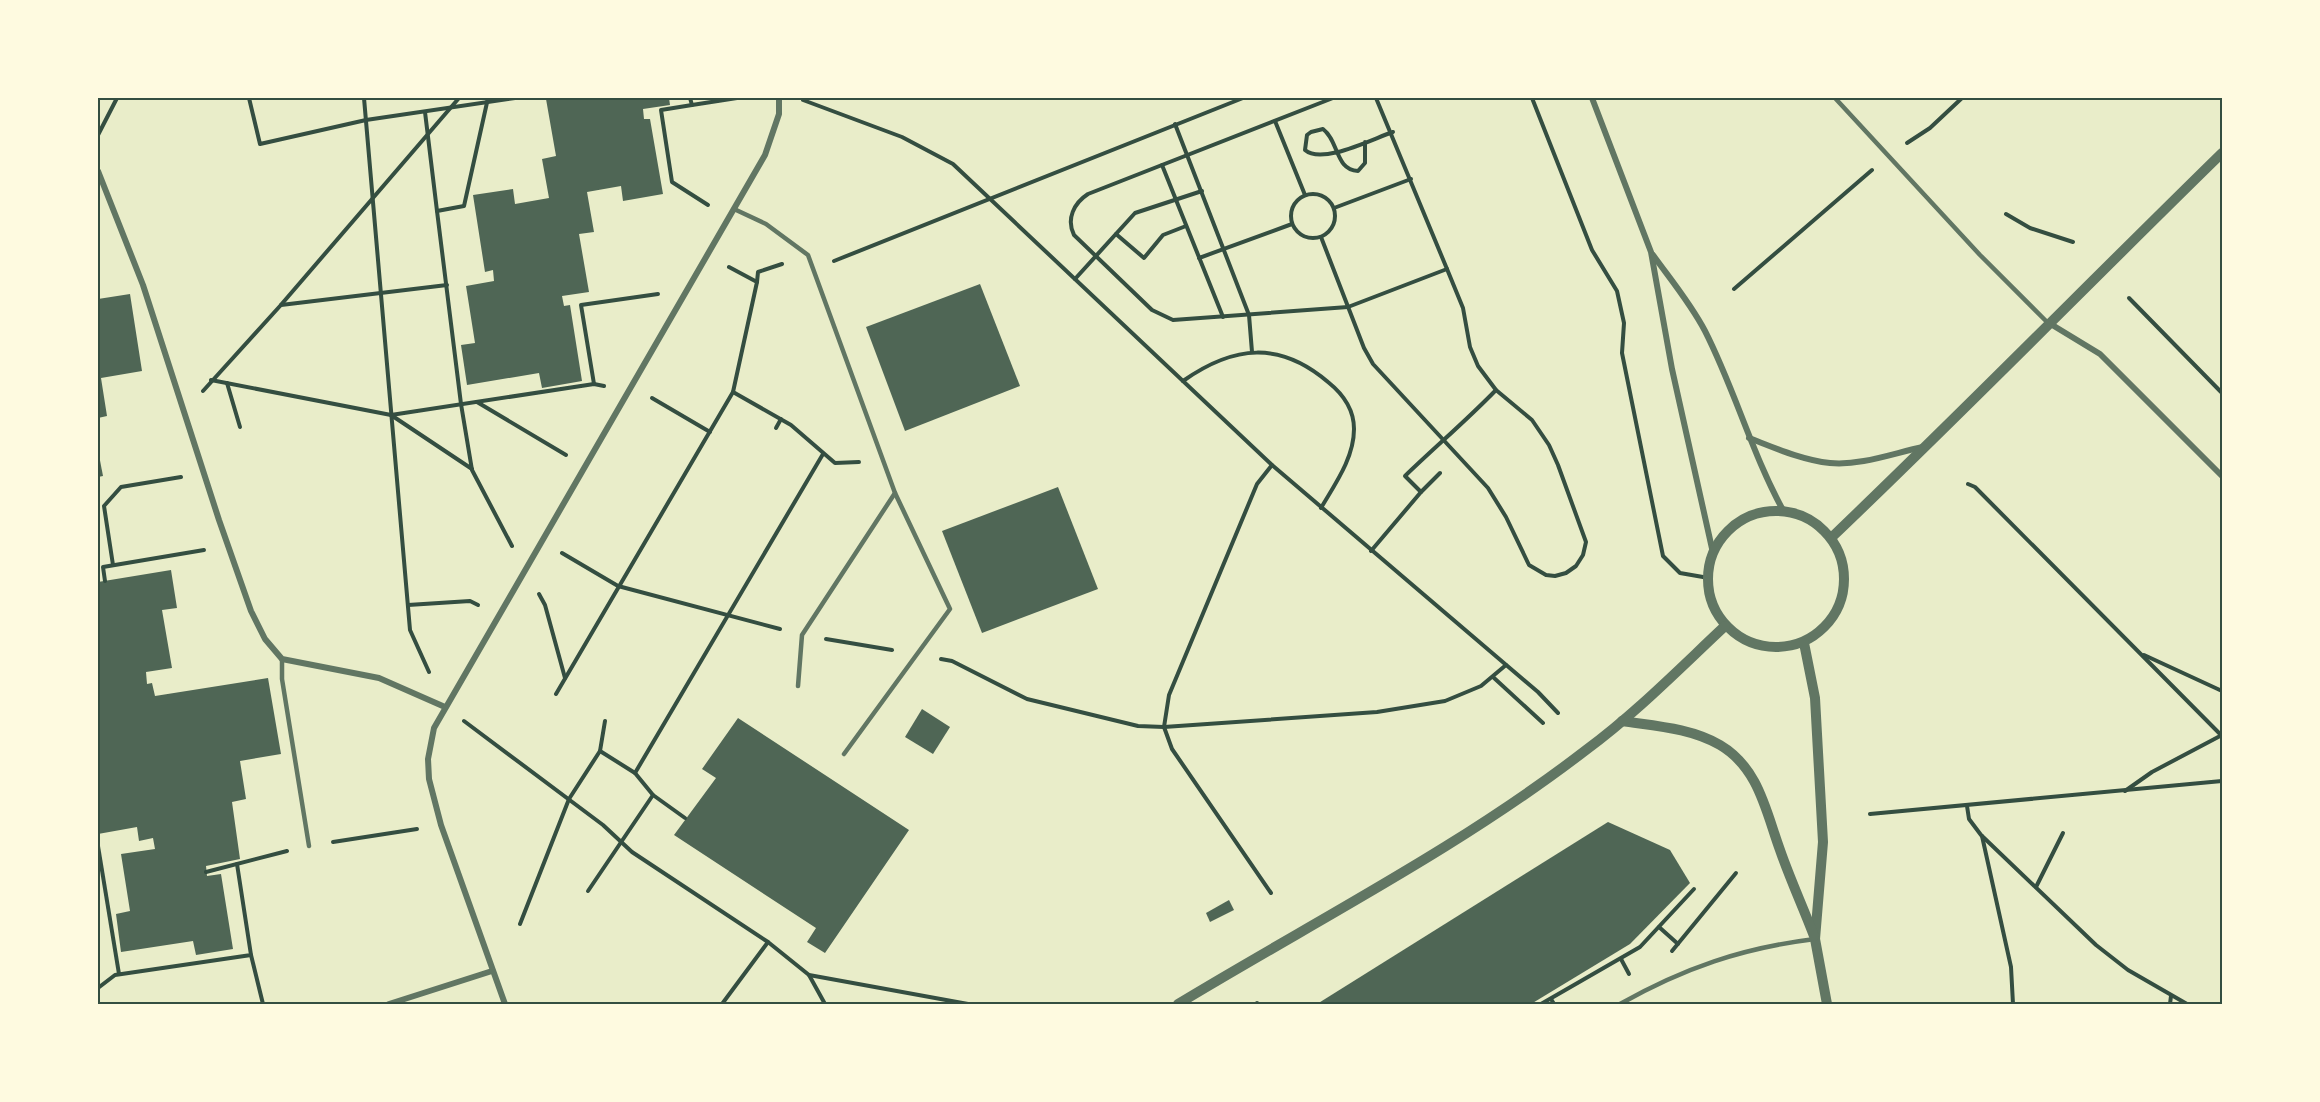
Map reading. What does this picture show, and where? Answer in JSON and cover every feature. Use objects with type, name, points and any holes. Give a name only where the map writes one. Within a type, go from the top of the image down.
[{"type":"street","points":[[506,1005],[441,825],[429,779],[428,759],[434,728],[765,155],[778,114],[779,98]]},
{"type":"street","points":[[1592,98],[1651,252],[1672,369],[1713,553]]},
{"type":"street","points":[[1831,538],[1930,445],[2048,323],[2223,153]]},
{"type":"street","points":[[98,171],[143,285],[251,611],[265,639],[282,660],[380,678],[445,707]]},
{"type":"street","points":[[1651,252],[1702,325],[1765,476],[1784,512]]},
{"type":"street","points":[[2048,323],[2100,354],[2223,476]]},
{"type":"street","points":[[1749,438],[1807,459],[1831,463],[1850,463],[1930,445]]},
{"type":"street","points":[[1762,512],[1784,512],[1810,520],[1831,538],[1842,560],[1845,585],[1839,609],[1829,622],[1804,643],[1776,648],[1748,642],[1725,626],[1712,604],[1708,578],[1713,553],[1725,534],[1742,520],[1762,512]]},
{"type":"street","points":[[1178,1005],[1434,854],[1586,751],[1725,626]]},
{"type":"street","points":[[1804,643],[1815,698],[1823,842],[1815,939]]},
{"type":"street","points":[[1622,721],[1694,734],[1720,745],[1736,757],[1753,778],[1763,797],[1780,851],[1815,939],[1827,1005]]},
{"type":"street","points":[[388,1005],[492,970]]},
{"type":"lane","points":[[1835,98],[1980,255],[2048,323]]},
{"type":"lane","points":[[734,209],[774,230],[808,255],[895,493],[950,609],[844,754]]},
{"type":"lane","points":[[798,686],[802,635],[895,493]]},
{"type":"lane","points":[[282,660],[282,679],[309,846]]},
{"type":"lane","points":[[1620,1005],[1692,968],[1756,948],[1815,939]]},
{"type":"path","points":[[98,135],[117,98]]},
{"type":"path","points":[[249,98],[260,144],[366,120],[488,100],[515,98]]},
{"type":"path","points":[[364,98],[410,630],[445,707],[569,799],[632,852],[768,942],[809,975],[825,1005]]},
{"type":"path","points":[[182,407],[194,402],[459,98]]},
{"type":"path","points":[[690,98],[692,105]]},
{"type":"path","points":[[729,218],[672,182],[661,110],[737,98]]},
{"type":"path","points":[[797,98],[924,147],[953,164],[1272,465],[1506,665],[1558,713]]},
{"type":"path","points":[[815,269],[1243,98]]},
{"type":"path","points":[[1333,98],[1080,200],[1072,214],[1071,229],[1096,256],[1162,316],[1173,320],[1348,307],[1447,268]]},
{"type":"path","points":[[1321,237],[1364,348],[1373,364],[1493,495],[1528,566],[1546,575],[1555,576],[1576,566],[1583,555],[1586,542],[1558,465],[1549,445],[1532,420],[1496,390],[1473,357],[1463,308],[1393,132],[1376,98]]},
{"type":"path","points":[[1532,98],[1592,250],[1617,291],[1624,323],[1622,353],[1664,559],[1680,573],[1708,578]]},
{"type":"path","points":[[1734,289],[1889,156],[1930,128],[1962,98]]},
{"type":"path","points":[[437,211],[464,206],[488,100]]},
{"type":"path","points":[[425,112],[460,404],[472,470],[545,605],[566,678]]},
{"type":"path","points":[[1275,121],[1305,195]]},
{"type":"path","points":[[1175,124],[1249,315],[1252,352]]},
{"type":"path","points":[[1365,142],[1367,155],[1363,167],[1358,171],[1346,168],[1337,152],[1332,139],[1323,129],[1307,135],[1305,150],[1318,156],[1337,152],[1365,142],[1393,132]]},
{"type":"path","points":[[1162,165],[1223,316]]},
{"type":"path","points":[[1334,208],[1411,179]]},
{"type":"path","points":[[1075,279],[1135,213],[1202,191]]},
{"type":"path","points":[[1305,195],[1325,198],[1334,208],[1335,222],[1332,228],[1321,237],[1308,238],[1301,235],[1292,224],[1294,204],[1305,195]]},
{"type":"path","points":[[2006,214],[2030,228],[2073,242]]},
{"type":"path","points":[[1199,258],[1292,224]]},
{"type":"path","points":[[1116,234],[1144,258],[1163,235],[1186,226]]},
{"type":"path","points":[[556,694],[733,392],[757,282],[707,256]]},
{"type":"path","points":[[280,306],[447,285]]},
{"type":"path","points":[[594,384],[581,304],[687,290]]},
{"type":"path","points":[[2128,298],[2223,393]]},
{"type":"path","points":[[1183,381],[1212,362],[1252,352],[1287,356],[1311,367],[1332,385],[1345,400],[1352,414],[1354,430],[1345,467],[1321,508]]},
{"type":"path","points":[[212,380],[391,415],[594,384],[647,396],[710,432]]},
{"type":"path","points":[[227,383],[240,427]]},
{"type":"path","points":[[1421,492],[1405,476],[1443,439],[1459,429],[1496,390]]},
{"type":"path","points":[[733,392],[781,419],[835,463],[884,461]]},
{"type":"path","points":[[477,402],[585,466]]},
{"type":"path","points":[[391,415],[472,470]]},
{"type":"path","points":[[776,428],[781,419]]},
{"type":"path","points":[[635,773],[823,454]]},
{"type":"path","points":[[1272,465],[1257,484],[1224,561],[1169,695],[1164,727],[1172,749],[1272,893]]},
{"type":"path","points":[[113,565],[104,506],[115,493],[121,487],[184,476],[203,468]]},
{"type":"path","points":[[1371,551],[1440,473]]},
{"type":"path","points":[[1968,484],[1976,488],[2222,735],[2152,772],[2124,791]]},
{"type":"path","points":[[542,540],[618,586]]},
{"type":"path","points":[[105,581],[103,567],[211,549],[228,543]]},
{"type":"path","points":[[408,605],[470,601],[498,615]]},
{"type":"path","points":[[2140,653],[2223,692]]},
{"type":"path","points":[[1013,693],[1028,699],[1138,726],[1164,727],[1377,712],[1451,699],[1481,686],[1506,665]]},
{"type":"path","points":[[1493,677],[1543,723]]},
{"type":"path","points":[[520,924],[569,799],[600,751],[604,721]]},
{"type":"path","points":[[600,751],[635,773],[653,795],[685,818]]},
{"type":"path","points":[[1870,814],[2223,781]]},
{"type":"path","points":[[588,891],[653,795]]},
{"type":"path","points":[[1967,806],[1969,819],[1982,835],[2120,964],[2187,1005]]},
{"type":"path","points":[[207,872],[309,846],[441,825]]},
{"type":"path","points":[[2036,887],[2064,833]]},
{"type":"path","points":[[1982,835],[2011,967],[2013,1005]]},
{"type":"path","points":[[98,846],[118,974]]},
{"type":"path","points":[[237,864],[251,955],[263,1005]]},
{"type":"path","points":[[1671,952],[1736,873]]},
{"type":"path","points":[[1541,1005],[1640,947],[1694,889]]},
{"type":"path","points":[[1659,927],[1678,944]]},
{"type":"path","points":[[723,1005],[768,942]]},
{"type":"path","points":[[98,988],[118,974],[251,955]]},
{"type":"path","points":[[1621,959],[1629,974],[1639,968]]},
{"type":"path","points":[[809,975],[968,1005]]},
{"type":"path","points":[[2170,1005],[2171,996]]},
{"type":"path","points":[[1551,999],[1554,1005]]},
{"type":"building","points":[[669,98],[670,105],[643,109],[644,119],[650,119],[663,194],[623,201],[621,186],[587,192],[594,232],[579,234],[589,292],[562,296],[564,306],[570,305],[582,381],[542,388],[539,373],[467,385],[461,345],[475,343],[466,286],[494,281],[493,270],[485,272],[473,195],[513,189],[515,204],[549,198],[542,159],[556,156],[546,99]]},
{"type":"building","points":[[980,284],[1020,386],[905,431],[866,327]]},
{"type":"building","points":[[130,294],[142,371],[101,378],[107,416],[98,418],[98,299]]},
{"type":"building","points":[[98,450],[103,476],[98,477]]},
{"type":"building","points":[[1058,487],[1098,589],[982,633],[942,531]]},
{"type":"building","points":[[171,570],[177,608],[162,610],[172,668],[146,672],[147,684],[152,683],[155,696],[268,678],[281,754],[240,761],[246,799],[232,802],[240,859],[206,866],[207,876],[221,874],[233,949],[196,955],[193,941],[121,952],[116,914],[130,911],[121,854],[155,849],[153,838],[139,841],[137,827],[98,834],[98,582]]},
{"type":"building","points":[[922,709],[950,727],[933,754],[905,737]]},
{"type":"building","points":[[738,718],[909,830],[825,953],[807,942],[816,928],[674,835],[716,778],[702,769]]},
{"type":"building","points":[[1608,822],[1670,850],[1690,883],[1630,944],[1531,1004],[1317,1004]]},
{"type":"building","points":[[1229,900],[1234,910],[1210,922],[1206,913]]}]
